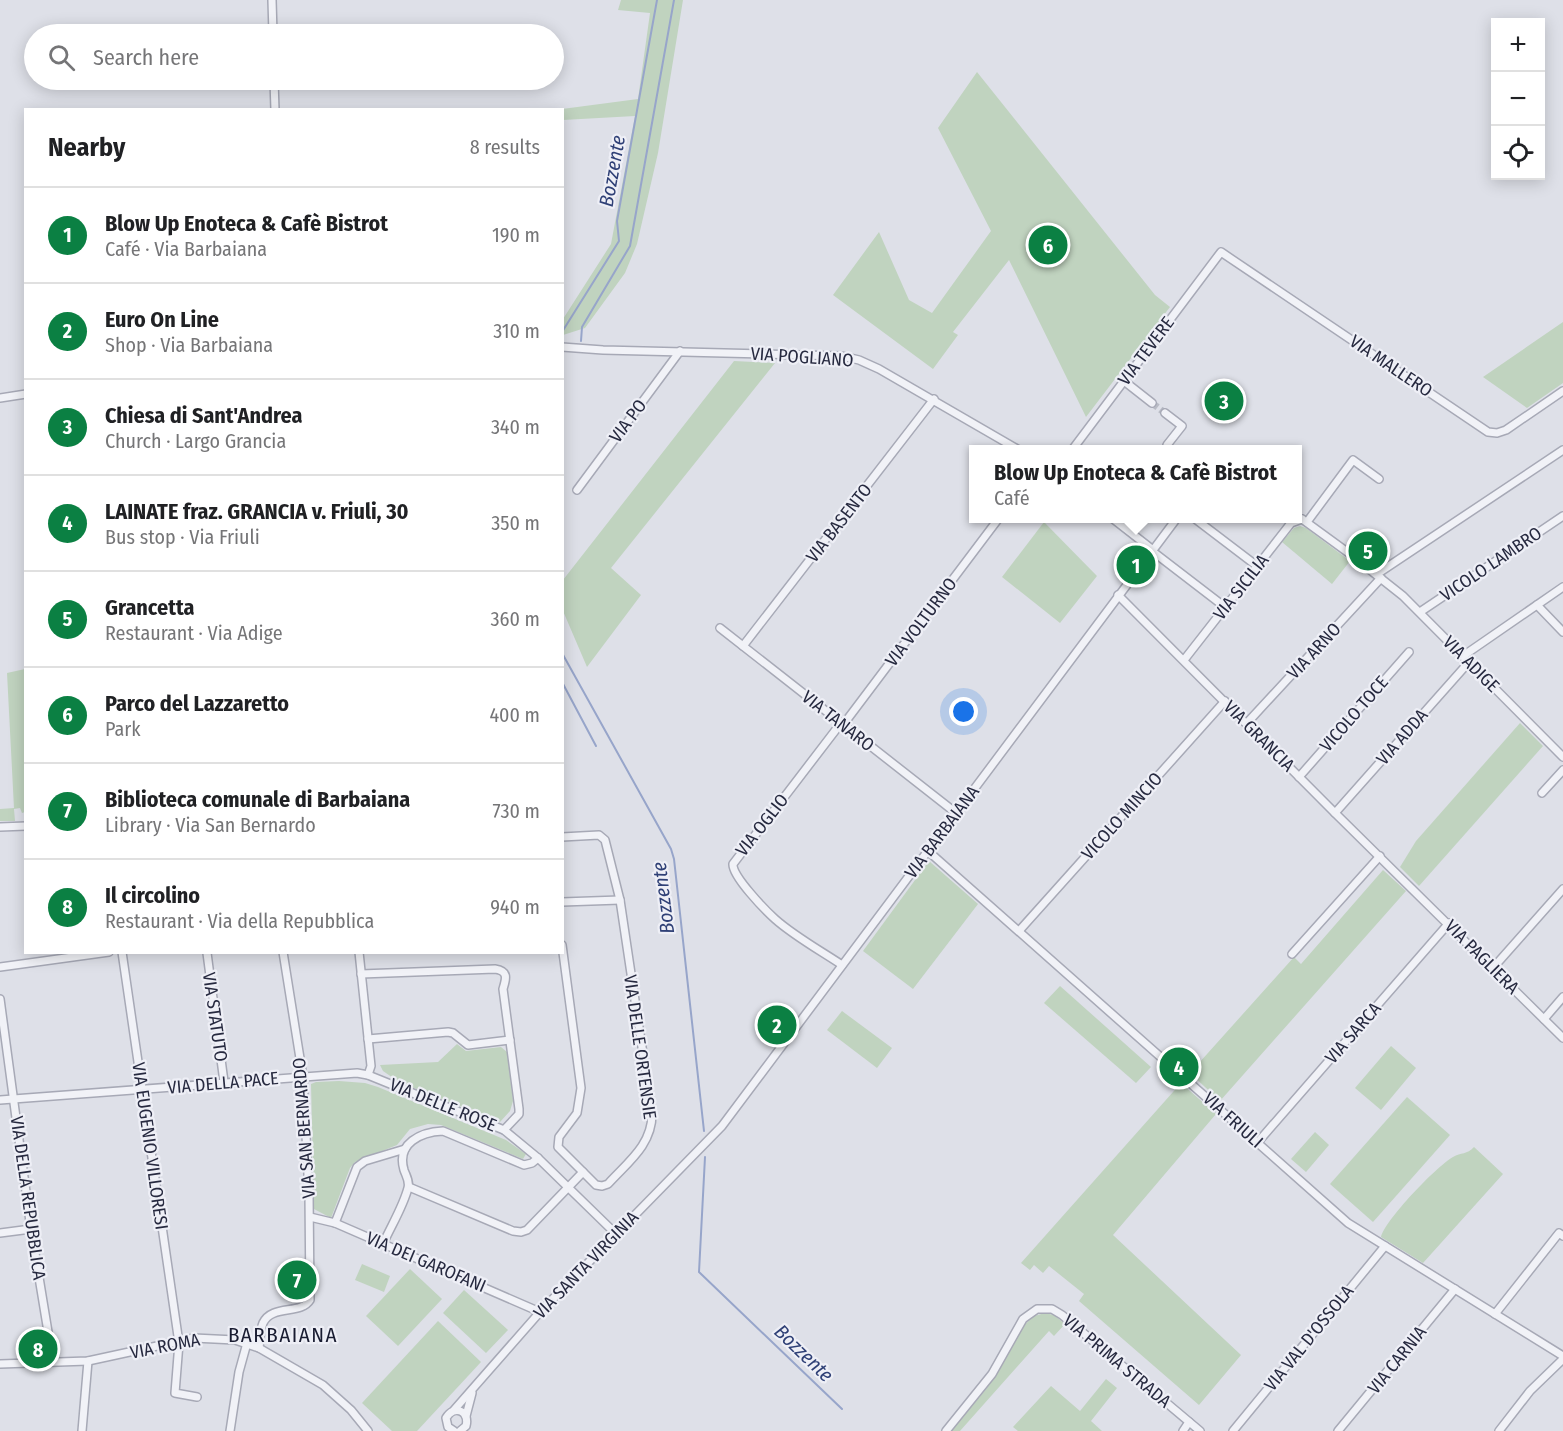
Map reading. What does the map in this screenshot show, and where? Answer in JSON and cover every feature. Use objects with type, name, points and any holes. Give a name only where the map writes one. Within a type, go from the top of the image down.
[{"type":"street","points":[[272,0],[273,24]]},
{"type":"street","points":[[274,90],[275,108]]},
{"type":"street","name":"VIA TEVERE","points":[[1076,445],[1221,252]]},
{"type":"street","name":"VIA MALLERO","points":[[1221,252],[1488,432],[1497,433],[1506,430],[1563,391]]},
{"type":"street","name":"VIA POGLIANO","points":[[564,347],[842,356],[869,364],[934,399],[1011,445]]},
{"type":"street","name":"VIA PO","points":[[577,490],[680,351]]},
{"type":"street","points":[[1124,381],[1152,403]]},
{"type":"street","points":[[0,398],[24,394]]},
{"type":"street","name":"VIA BASENTO","points":[[744,646],[934,399]]},
{"type":"street","points":[[1165,413],[1182,426],[1167,445]]},
{"type":"street","points":[[1379,576],[1563,450]]},
{"type":"street","name":"VIA SICILIA","points":[[1302,519],[1353,460],[1379,479]]},
{"type":"street","name":"VICOLO LAMBRO","points":[[1420,612],[1563,516]]},
{"type":"street","name":"VIA ADIGE","points":[[1302,519],[1379,576],[1420,612],[1563,757]]},
{"type":"street","name":"VIA VOLTURNO","points":[[842,724],[996,523]]},
{"type":"street","points":[[1117,523],[1221,604],[1227,604]]},
{"type":"street","name":"VIA BARBAIANA","points":[[705,1143],[722,1126],[1174,523]]},
{"type":"street","points":[[1199,523],[1257,566]]},
{"type":"street","name":"VIA SICILIA","points":[[1184,660],[1291,523]]},
{"type":"street","name":"VIA ARNO","points":[[1247,723],[1379,576]]},
{"type":"street","points":[[1463,656],[1563,587]]},
{"type":"street","name":"VIA GRANCIA","points":[[1118,595],[1401,876]]},
{"type":"street","points":[[1537,605],[1563,632]]},
{"type":"street","name":"VIA TANARO","points":[[720,628],[956,813]]},
{"type":"street","name":"VICOLO TOCE","points":[[1299,777],[1409,652]]},
{"type":"street","name":"VIA ADDA","points":[[1335,813],[1469,662]]},
{"type":"street","name":"VICOLO MINCIO","points":[[1019,931],[1225,701]]},
{"type":"street","name":"VIA OGLIO","points":[[842,724],[732,864],[732,869],[776,920],[842,965]]},
{"type":"street","points":[[1542,793],[1563,771]]},
{"type":"street","points":[[0,827],[24,826]]},
{"type":"street","name":"VIA DELLE ORTENSIE","points":[[563,954],[581,1088],[577,1113],[559,1137],[558,1142],[561,1152],[596,1185],[602,1186],[608,1184],[644,1145],[650,1134],[652,1114],[620,900],[603,837],[599,835],[564,837]]},
{"type":"street","name":"VIA FRIULI","points":[[928,851],[1348,1223],[1563,1357]]},
{"type":"street","points":[[1292,954],[1380,856]]},
{"type":"street","name":"VIA PAGLIERA","points":[[1401,876],[1563,1038]]},
{"type":"street","points":[[1493,968],[1563,890]]},
{"type":"street","points":[[564,902],[620,900]]},
{"type":"street","name":"VIA SARCA","points":[[1257,1142],[1449,924]]},
{"type":"street","points":[[0,966],[93,954]]},
{"type":"street","name":"VIA EUGENIO VILLORESI","points":[[123,954],[178,1340],[176,1393],[197,1397]]},
{"type":"street","name":"VIA STATUTO","points":[[207,954],[224,1082]]},
{"type":"street","name":"VIA SAN BERNARDO","points":[[259,1348],[264,1320],[277,1312],[308,1304],[310,1300],[310,1216],[303,1077],[283,954]]},
{"type":"street","points":[[358,954],[371,1066],[368,1075]]},
{"type":"street","points":[[361,974],[495,969],[506,974],[503,989],[519,1114],[504,1130]]},
{"type":"street","points":[[1544,1019],[1563,998]]},
{"type":"street","name":"VIA DELLA REPUBBLICA","points":[[0,999],[31,1229],[53,1362]]},
{"type":"street","points":[[368,1039],[448,1032],[453,1033],[468,1045],[510,1040]]},
{"type":"street","name":"VIA DELLE ROSE","points":[[303,1077],[357,1073],[368,1075],[504,1130],[538,1158],[616,1234]]},
{"type":"street","name":"VIA DELLA PACE","points":[[0,1100],[303,1077]]},
{"type":"street","points":[[383,1244],[408,1186],[403,1156],[405,1149],[411,1140],[420,1135],[430,1131],[443,1131],[525,1165],[538,1158]]},
{"type":"street","name":"VIA SANTA VIRGINIA","points":[[454,1410],[540,1312],[705,1143]]},
{"type":"street","points":[[335,1223],[357,1167],[366,1161],[405,1149]]},
{"type":"street","points":[[408,1186],[513,1231],[521,1232],[527,1230],[583,1172]]},
{"type":"street","name":"VIA DEI GAROFANI","points":[[310,1216],[335,1223],[540,1312]]},
{"type":"street","points":[[0,1233],[31,1229]]},
{"type":"street","points":[[1495,1314],[1559,1233],[1563,1236]]},
{"type":"street","name":"VIA VAL D'OSSOLA","points":[[1233,1431],[1386,1246]]},
{"type":"street","name":"VIA CARNIA","points":[[1338,1431],[1455,1289]]},
{"type":"street","name":"VIA PRIMA STRADA","points":[[946,1431],[992,1374],[1023,1320],[1037,1309],[1045,1308],[1062,1315],[1200,1431]]},
{"type":"street","name":"VIA ROMA","points":[[0,1364],[88,1361],[178,1340],[206,1337],[235,1340],[259,1348],[323,1385],[351,1410],[368,1431]]},
{"type":"street","points":[[230,1431],[239,1372],[244,1347],[247,1343]]},
{"type":"street","points":[[1499,1431],[1530,1391],[1563,1357]]},
{"type":"street","points":[[82,1431],[88,1361]]},
{"type":"street","name":"VIA SANTA VIRGINIA","points":[[465,1429],[472,1391]]},
{"type":"street","points":[[450,1430],[446,1418],[454,1410],[461,1411],[466,1416]]},
{"type":"street","points":[[1183,1431],[1189,1422]]},
{"type":"green space","points":[[621,0],[683,0],[658,153],[637,244],[625,273],[585,328],[564,335],[564,317],[611,244],[635,116],[564,120],[564,109],[638,99],[650,13],[618,10]]},
{"type":"green space","points":[[977,72],[1155,295],[1170,307],[1086,417],[1009,260],[953,332],[958,335],[933,369],[833,295],[879,232],[909,300],[932,313],[991,231],[938,128]]},
{"type":"green space","points":[[1563,322],[1563,383],[1527,408],[1483,377]]},
{"type":"green space","points":[[734,361],[775,363],[611,568],[641,595],[587,667],[564,613],[564,579]]},
{"type":"green space","points":[[1043,523],[1097,576],[1060,623],[1002,577]]},
{"type":"green space","points":[[1300,526],[1306,528],[1350,561],[1332,584],[1282,542],[1294,528]]},
{"type":"green space","points":[[24,669],[24,812],[22,813],[20,808],[14,809],[15,821],[0,821],[0,809],[14,808],[7,673]]},
{"type":"green space","points":[[1520,723],[1543,746],[1419,886],[1400,867],[1416,841]]},
{"type":"green space","points":[[929,861],[978,904],[913,989],[863,951]]},
{"type":"green space","points":[[1383,870],[1406,891],[1220,1101],[1190,1073],[1294,957],[1301,964]]},
{"type":"green space","points":[[1060,986],[1151,1067],[1136,1083],[1044,1003]]},
{"type":"green space","points":[[842,1011],[892,1048],[877,1068],[827,1030]]},
{"type":"green space","points":[[457,1044],[466,1051],[501,1047],[507,1052],[513,1101],[510,1111],[500,1122],[399,1082],[383,1071],[380,1065],[438,1062]]},
{"type":"green space","points":[[1391,1046],[1416,1068],[1381,1110],[1355,1088]]},
{"type":"green space","points":[[339,1081],[365,1083],[378,1087],[506,1140],[526,1154],[523,1159],[441,1125],[428,1124],[410,1129],[397,1145],[355,1162],[350,1168],[331,1218],[314,1209],[311,1084]]},
{"type":"green space","points":[[1181,1083],[1216,1114],[1113,1235],[1241,1355],[1199,1405],[1079,1301],[1084,1294],[1049,1266],[1043,1273],[1034,1265],[1030,1270],[1021,1263]]},
{"type":"green space","points":[[1407,1097],[1450,1135],[1373,1222],[1330,1184]]},
{"type":"green space","points":[[1315,1132],[1329,1145],[1306,1172],[1291,1159]]},
{"type":"green space","points":[[1474,1147],[1503,1174],[1423,1263],[1381,1237],[1401,1206],[1424,1182],[1453,1157]]},
{"type":"green space","points":[[362,1264],[390,1276],[384,1292],[355,1280]]},
{"type":"green space","points":[[410,1269],[442,1299],[398,1346],[366,1316]]},
{"type":"green space","points":[[464,1290],[508,1330],[486,1353],[443,1313]]},
{"type":"green space","points":[[1045,1313],[1054,1315],[1065,1324],[1054,1336],[1049,1331],[960,1431],[951,1431],[987,1388],[1023,1326],[1034,1316]]},
{"type":"green space","points":[[438,1321],[481,1362],[417,1431],[392,1431],[362,1403]]},
{"type":"green space","points":[[1106,1379],[1117,1388],[1091,1421],[1102,1431],[1018,1431],[1013,1427],[1051,1386],[1080,1411]]},
{"type":"waterway","name":"Bozzente","points":[[564,329],[619,241],[617,221],[657,0]]},
{"type":"waterway","points":[[581,341],[582,327],[630,246],[674,0]]},
{"type":"waterway","name":"Bozzente","points":[[564,657],[671,849],[674,859],[704,1131]]},
{"type":"waterway","name":"Bozzente","points":[[564,686],[596,746]]},
{"type":"waterway","name":"Bozzente","points":[[705,1157],[699,1272],[842,1409]]},
{"type":"tunnel","points":[[1152,403],[1165,413]]},
{"type":"place","name":"Parco del Lazzaretto","points":[[1048,245]]},
{"type":"place","name":"Chiesa di Sant'Andrea","points":[[1224,401]]},
{"type":"place","name":"Grancetta","points":[[1368,551]]},
{"type":"place","name":"Blow Up Enoteca & Cafè Bistrot","points":[[1136,565]]},
{"type":"place","name":"Euro On Line","points":[[777,1025]]},
{"type":"place","name":"LAINATE fraz. GRANCIA v. Friuli, 30","points":[[1179,1067]]},
{"type":"place","name":"Biblioteca comunale di Barbaiana","points":[[297,1280]]},
{"type":"place","name":"Il circolino","points":[[38,1349]]},
{"type":"district","name":"BARBAIANA","points":[[283,1335]]}]
